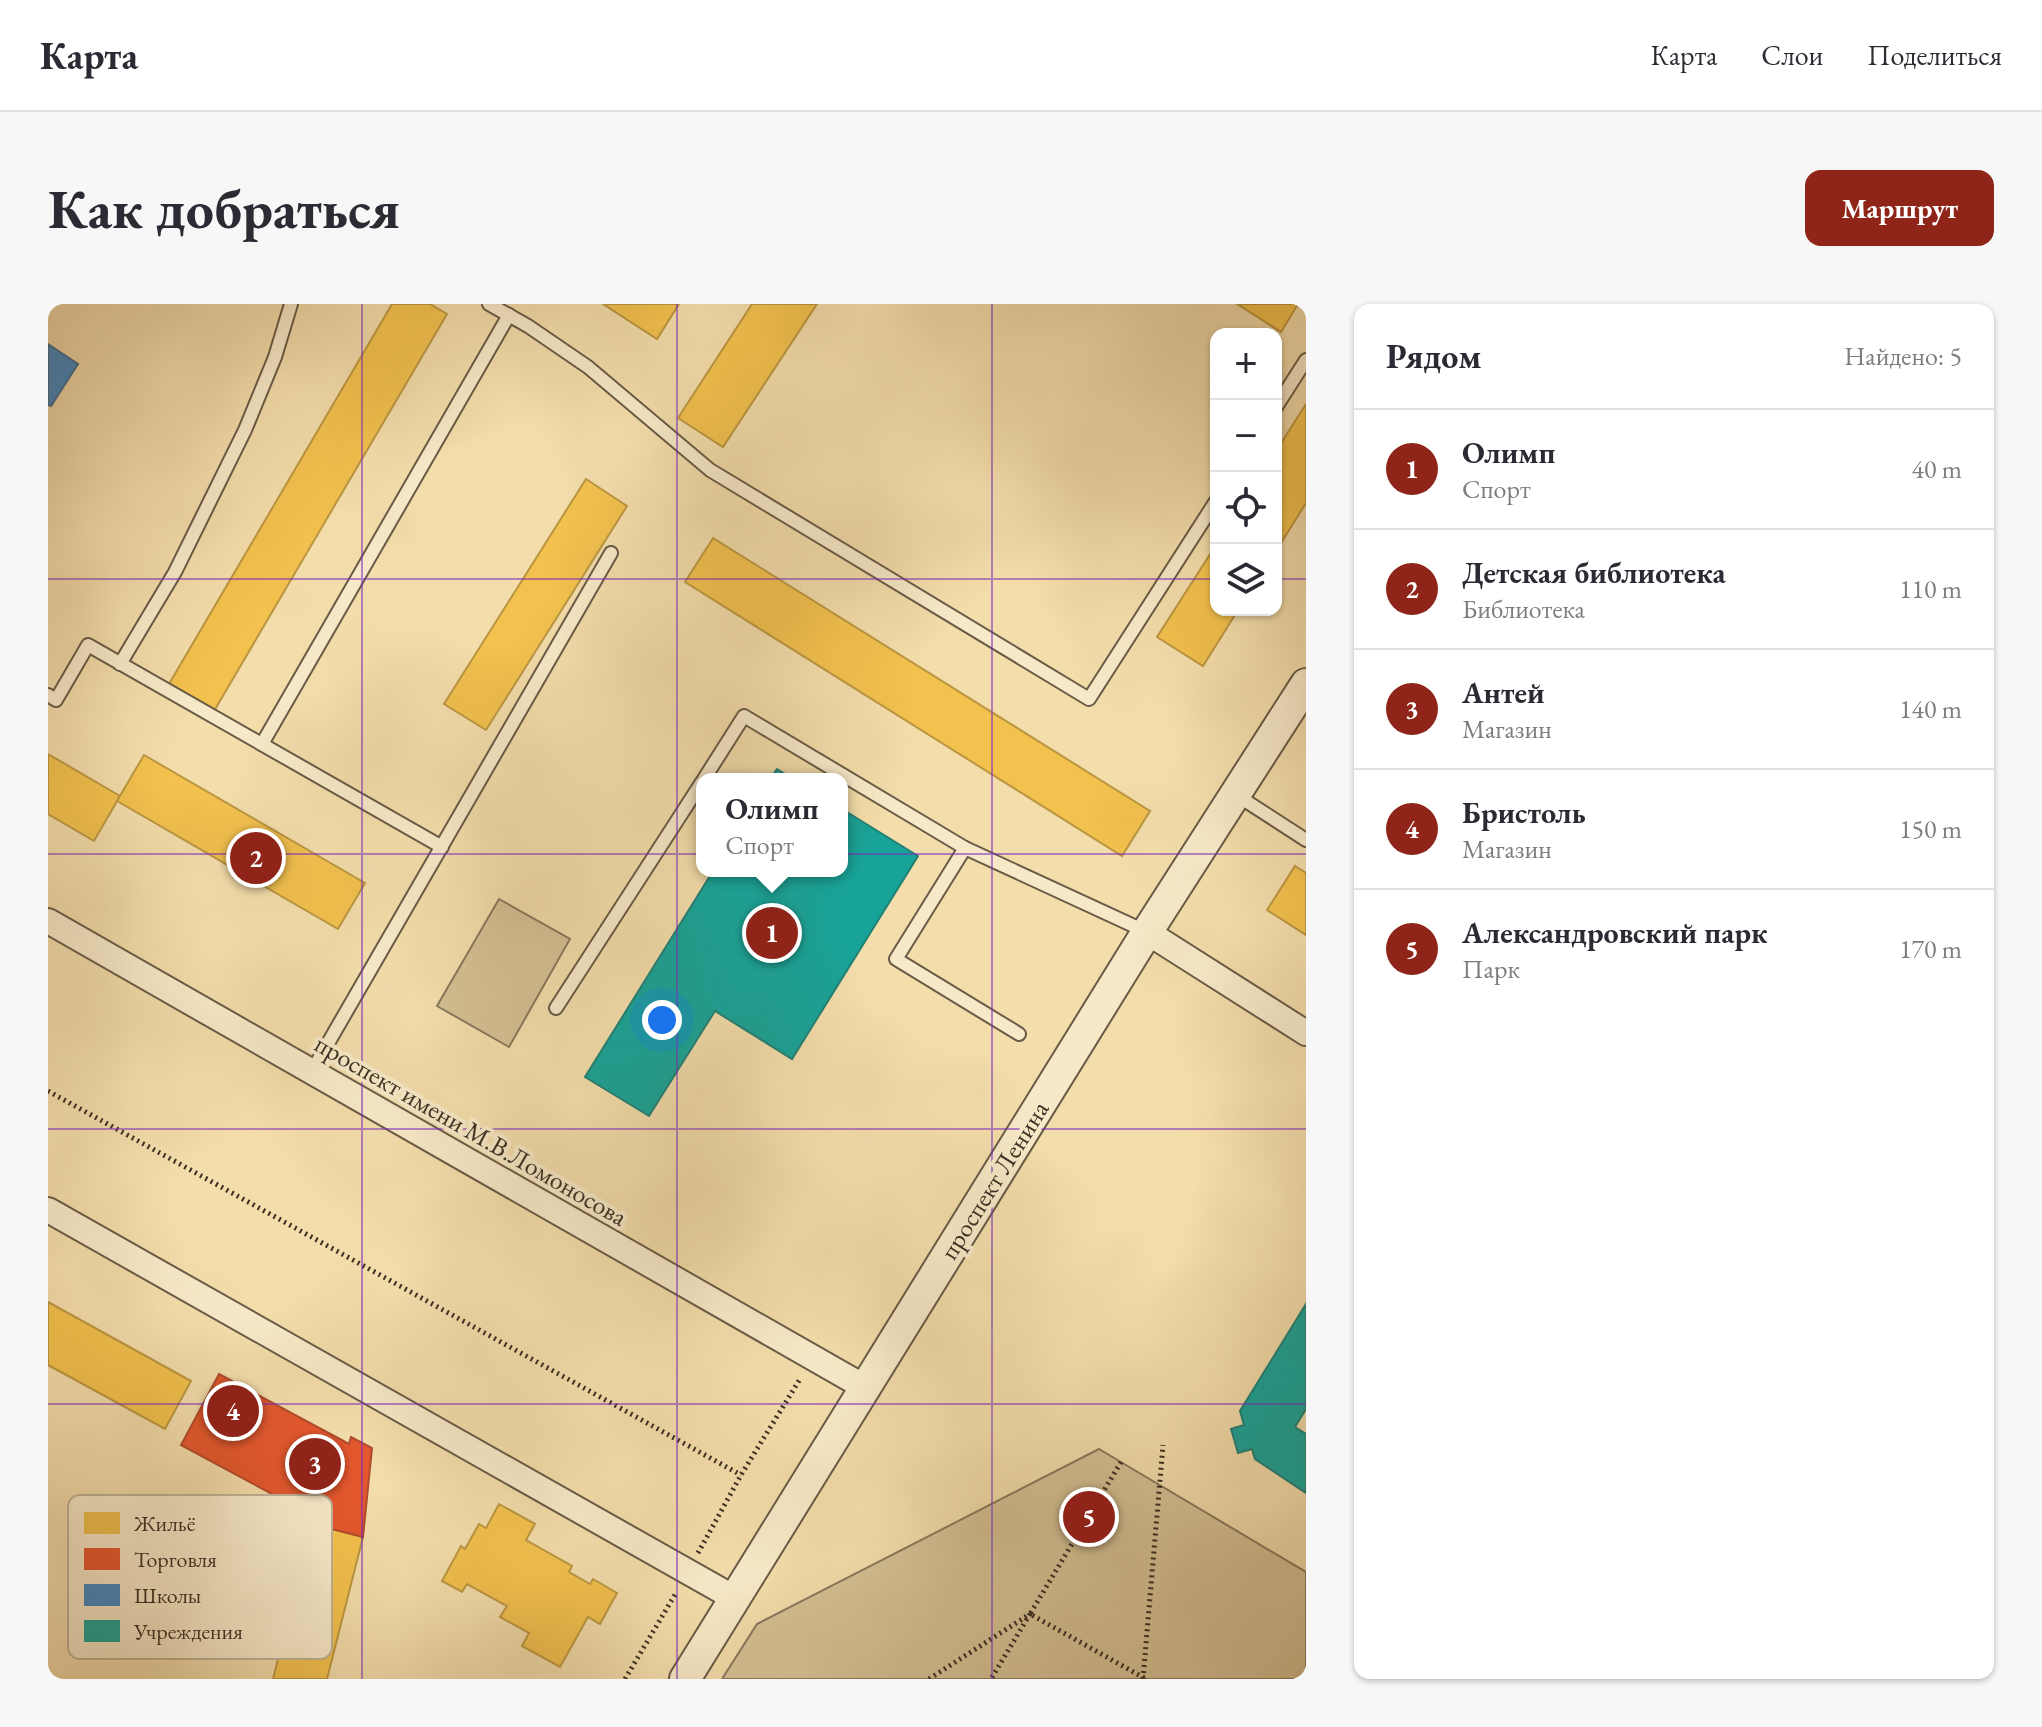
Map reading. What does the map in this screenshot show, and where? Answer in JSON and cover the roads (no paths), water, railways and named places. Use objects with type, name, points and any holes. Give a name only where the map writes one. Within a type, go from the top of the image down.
[{"type":"street","name":"проспект Ленина","points":[[685,1679],[1147,932],[1306,684]]},
{"type":"street","name":"проспект имени М.В.Ломоносова","points":[[48,921],[866,1388]]},
{"type":"street","points":[[1147,932],[1306,1033]]},
{"type":"street","points":[[48,1210],[736,1599]]},
{"type":"lane","points":[[120,664],[175,572],[245,430],[275,357],[291,304]]},
{"type":"lane","points":[[489,304],[588,367],[710,470],[1089,699],[1210,510]]},
{"type":"lane","points":[[262,744],[509,315]]},
{"type":"lane","points":[[1280,400],[1306,360]]},
{"type":"lane","points":[[312,1071],[611,553]]},
{"type":"lane","points":[[48,695],[56,700],[88,645],[442,847]]},
{"type":"lane","points":[[707,773],[744,716],[839,773]]},
{"type":"lane","points":[[848,778],[965,848],[1147,932]]},
{"type":"lane","points":[[556,1008],[696,791]]},
{"type":"lane","points":[[1235,794],[1306,840]]},
{"type":"lane","points":[[965,848],[896,959],[1019,1034]]},
{"type":"place","name":"Детская библиотека","points":[[256,858]]},
{"type":"place","name":"Олимп","points":[[772,933]]},
{"type":"place","name":"Бристоль","points":[[233,1411]]},
{"type":"place","name":"Антей","points":[[315,1464]]},
{"type":"place","name":"Александровский парк","points":[[1089,1517]]}]
